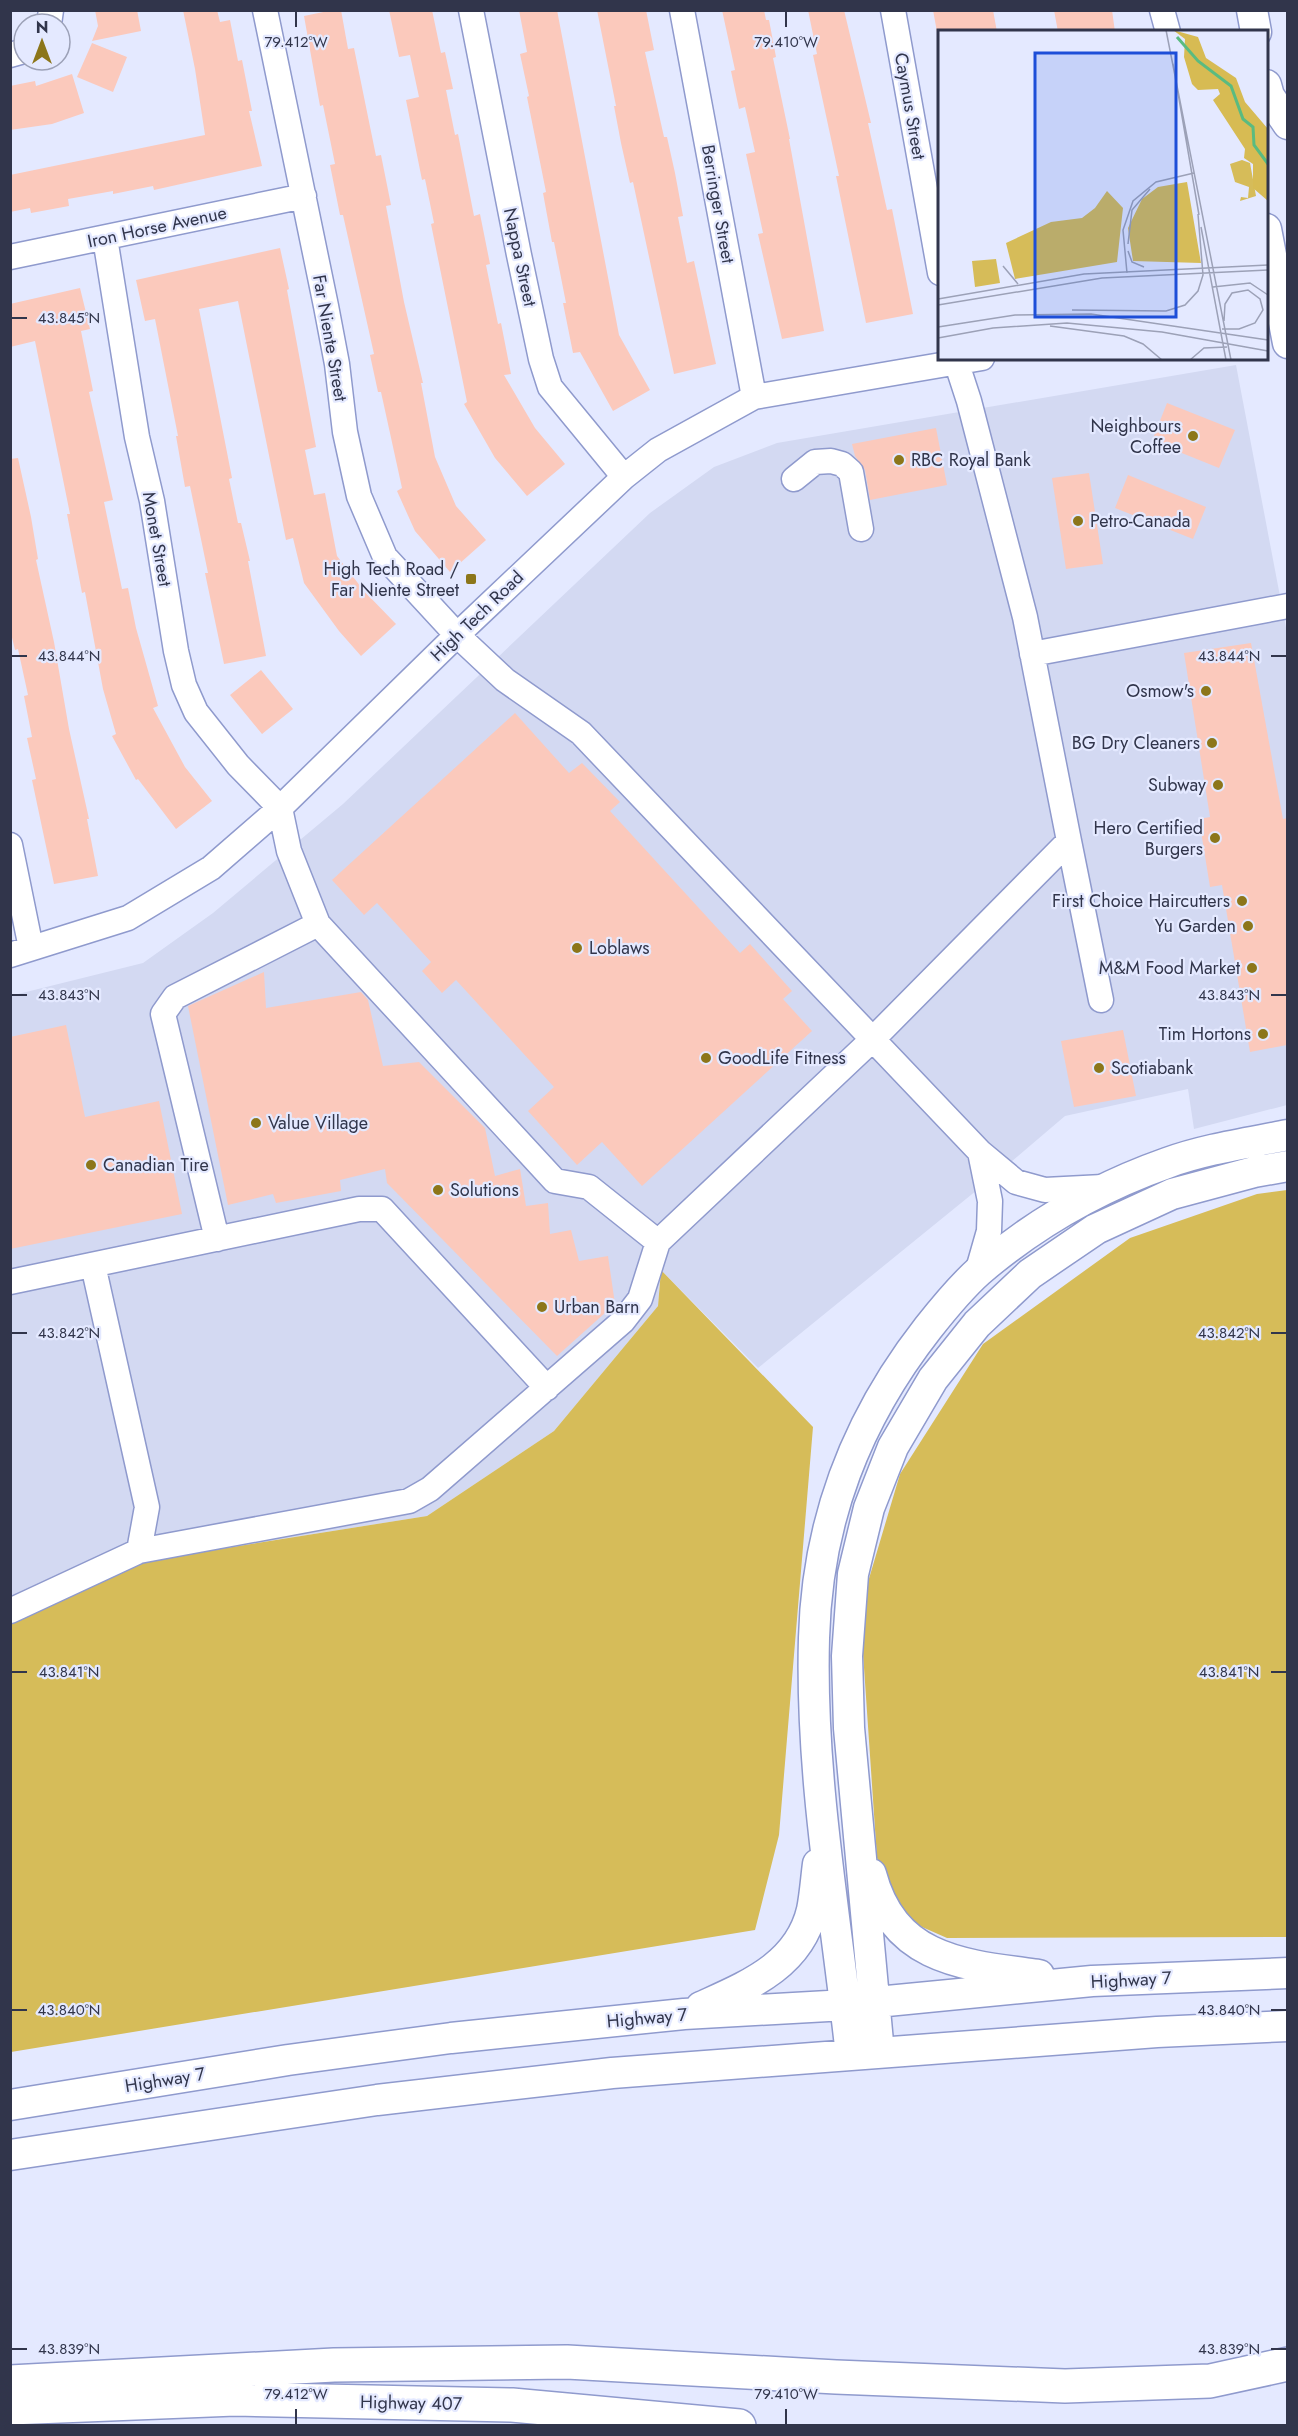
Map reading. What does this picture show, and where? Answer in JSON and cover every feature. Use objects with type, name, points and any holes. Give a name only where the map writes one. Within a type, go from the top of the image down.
[{"type":"highway","points":[[10,2382],[334,2365],[567,2362],[836,2377],[1065,2386],[1210,2381],[1287,2364]]},
{"type":"highway","name":"Highway 407","points":[[10,2408],[235,2399],[512,2405],[739,2426]]},
{"type":"main road","points":[[1252,10],[1256,30]]},
{"type":"main road","points":[[1268,96],[1287,123]]},
{"type":"main road","points":[[1268,239],[1277,284],[1281,322]]},
{"type":"main road","points":[[860,2004],[824,1822],[813,1701],[814,1635],[820,1575],[831,1520],[845,1472],[877,1402],[901,1363],[940,1313],[977,1273],[1013,1244],[1064,1210],[1168,1162],[1287,1135]]},
{"type":"main road","points":[[865,2054],[860,2004],[857,1822],[849,1728],[847,1656],[853,1574],[869,1508],[893,1446],[933,1379],[977,1324],[1030,1274],[1096,1228],[1172,1194],[1254,1172],[1287,1166]]},
{"type":"main road","points":[[684,2014],[756,1982],[791,1954],[804,1933],[812,1911],[824,1822]]},
{"type":"main road","points":[[857,1822],[874,1886],[882,1906],[893,1922],[931,1952],[968,1966],[1092,1981]]},
{"type":"main road","name":"Highway 7","points":[[10,2105],[288,2060],[451,2037],[684,2014],[860,2004],[1092,1981],[1287,1973]]},
{"type":"main road","points":[[10,2154],[377,2100],[612,2073],[1157,2032],[1287,2026]]},
{"type":"street","name":"Far Niente Street","points":[[265,10],[337,364],[345,432],[359,496],[385,557],[457,635],[505,680],[581,733],[980,1152],[1016,1182],[1046,1190],[1110,1187]]},
{"type":"street","name":"Nappa Street","points":[[471,10],[519,255],[541,359],[550,387],[624,477]]},
{"type":"street","name":"Berringer Street","points":[[682,10],[754,397]]},
{"type":"street","name":"Caymus Street","points":[[893,10],[931,176],[938,261]]},
{"type":"street","points":[[1162,10],[1167,30]]},
{"type":"street","name":"Iron Horse Avenue","points":[[10,257],[304,196]]},
{"type":"street","name":"Monet Street","points":[[105,238],[137,437],[152,501],[176,651],[184,685],[196,712],[214,737],[280,808]]},
{"type":"street","name":"High Tech Road","points":[[20,951],[128,918],[211,868],[280,808],[457,635],[624,477],[658,450],[754,397],[955,361]]},
{"type":"street","points":[[955,361],[969,401],[1025,617],[1101,1000]]},
{"type":"street","points":[[794,480],[815,462],[831,460],[842,464],[851,472],[861,529]]},
{"type":"street","points":[[1032,654],[1287,606]]},
{"type":"street","points":[[280,808],[289,851],[318,924],[555,1181],[589,1186],[658,1242]]},
{"type":"street","points":[[10,1611],[139,1551],[409,1501],[430,1489],[623,1321],[640,1299],[658,1242],[873,1039],[1069,841]]},
{"type":"street","points":[[10,845],[20,951]]},
{"type":"street","points":[[217,1239],[163,1014],[175,997],[318,924]]},
{"type":"street","points":[[977,1273],[989,1231],[990,1202],[980,1152]]},
{"type":"street","points":[[10,1282],[358,1209],[382,1209],[547,1388]]},
{"type":"street","points":[[93,1265],[147,1508],[139,1551]]},
{"type":"shaded area","points":[[1236,365],[1287,633],[1287,1105],[1194,1129],[1188,1089],[1065,1116],[758,1368],[661,1270],[658,1306],[554,1431],[427,1516],[150,1560],[11,1624],[10,996],[143,963],[213,913],[343,804],[650,513],[714,467],[777,443]]},
{"type":"shaded area","points":[[1287,1190],[1287,1937],[947,1938],[904,1919],[877,1858],[860,1609],[900,1474],[983,1344],[1130,1238],[1257,1194]]},
{"type":"shaded area","points":[[661,1270],[813,1427],[779,1835],[755,1930],[11,2052],[11,1624],[150,1560],[427,1516],[554,1431],[658,1306]]},
{"type":"building","points":[[95,10],[137,10],[141,31],[92,41],[98,26]]},
{"type":"building","points":[[183,10],[217,10],[220,22],[230,20],[238,61],[242,60],[252,111],[249,111],[262,166],[154,190],[153,186],[113,194],[113,191],[68,199],[69,206],[31,213],[30,208],[10,212],[10,175],[205,135]]},
{"type":"building","points":[[341,10],[348,49],[354,48],[376,156],[381,155],[391,205],[386,206],[404,302],[423,383],[421,383],[435,457],[456,506],[486,540],[450,572],[415,531],[397,491],[402,488],[381,392],[378,392],[370,355],[374,354],[343,215],[340,215],[330,165],[335,164],[323,105],[320,106],[304,16]]},
{"type":"building","points":[[389,10],[432,10],[441,53],[445,52],[453,89],[446,90],[455,135],[458,134],[474,216],[480,214],[490,264],[486,265],[511,374],[504,375],[535,428],[565,464],[527,496],[495,458],[464,404],[467,402],[431,224],[434,223],[425,179],[422,180],[406,100],[419,97],[410,55],[399,57]]},
{"type":"building","points":[[519,10],[557,10],[619,335],[650,390],[613,411],[580,352],[573,353],[563,303],[566,303],[554,242],[552,242],[543,193],[546,192],[520,54],[527,52]]},
{"type":"building","points":[[597,10],[646,10],[654,50],[645,52],[664,137],[667,137],[675,173],[683,216],[678,217],[687,263],[694,261],[716,364],[674,374],[633,182],[630,183],[621,143]]},
{"type":"building","points":[[722,10],[764,10],[766,20],[769,20],[776,57],[773,58],[790,139],[824,331],[782,339],[758,234],[763,233],[746,154],[755,152],[745,107],[739,109],[731,71],[735,70]]},
{"type":"building","points":[[808,10],[844,10],[871,123],[868,123],[887,210],[892,209],[913,314],[866,323],[836,176],[839,176],[813,55],[817,54]]},
{"type":"building","points":[[933,10],[993,10],[997,30],[938,30],[937,32]]},
{"type":"building","points":[[1054,10],[1112,10],[1115,30],[1058,30]]},
{"type":"building","points":[[92,43],[127,57],[113,92],[77,77]]},
{"type":"building","points":[[72,74],[84,113],[52,124],[10,130],[10,86],[35,81],[36,86]]},
{"type":"building","points":[[280,248],[316,447],[305,450],[314,495],[325,493],[337,556],[364,591],[396,624],[361,656],[339,631],[304,583],[293,538],[286,540],[238,301],[199,309],[232,478],[229,479],[238,523],[241,523],[250,561],[248,561],[266,656],[224,664],[190,486],[185,487],[176,436],[178,436],[155,319],[145,321],[136,280]]},
{"type":"building","points":[[80,288],[90,329],[81,331],[93,391],[89,392],[113,500],[104,502],[122,589],[128,588],[136,628],[158,706],[153,708],[185,767],[212,801],[176,829],[138,779],[136,780],[112,736],[116,734],[103,689],[85,592],[82,593],[67,514],[70,514],[35,341],[10,347],[10,304]]},
{"type":"building","name":"Neighbours Coffee","points":[[1167,403],[1235,430],[1219,468],[1152,441]]},
{"type":"building","name":"RBC Royal Bank","points":[[936,428],[947,485],[870,500],[865,470],[855,456],[852,444]]},
{"type":"building","points":[[18,458],[31,517],[38,559],[36,560],[54,642],[69,729],[89,819],[87,819],[98,876],[54,884],[32,780],[36,779],[27,738],[32,737],[24,696],[28,695],[18,649],[15,650],[10,629],[10,459]]},
{"type":"building","name":"Petro-Canada","points":[[1089,473],[1103,564],[1066,569],[1052,478]]},
{"type":"building","name":"Petro-Canada","points":[[1128,475],[1206,507],[1193,539],[1115,508]]},
{"type":"building","points":[[1251,643],[1283,819],[1287,818],[1287,1045],[1250,1052],[1222,885],[1210,887],[1199,819],[1210,817],[1184,653]]},
{"type":"building","points":[[261,670],[293,709],[262,734],[230,695]]},
{"type":"building","name":"Loblaws","points":[[515,713],[569,773],[582,763],[620,802],[610,811],[740,953],[750,944],[792,991],[783,999],[812,1031],[642,1186],[602,1142],[577,1165],[528,1111],[554,1087],[456,980],[442,993],[422,971],[431,962],[377,903],[364,915],[332,880]]},
{"type":"building","points":[[264,972],[266,1008],[361,992],[368,1000],[383,1066],[419,1062],[485,1128],[495,1176],[520,1169],[526,1206],[548,1203],[550,1234],[571,1230],[579,1261],[608,1256],[615,1304],[557,1356],[387,1183],[385,1169],[340,1180],[341,1191],[276,1203],[273,1194],[228,1205],[188,1006]]},
{"type":"building","name":"Canadian Tire","points":[[66,1025],[85,1117],[159,1101],[182,1214],[10,1249],[10,1037]]},
{"type":"building","name":"Scotiabank","points":[[1123,1030],[1136,1096],[1074,1107],[1061,1041]]},
{"type":"place","name":"Neighbours Coffee","points":[[1193,436]]},
{"type":"place","name":"RBC Royal Bank","points":[[899,460]]},
{"type":"place","name":"Petro-Canada","points":[[1078,521]]},
{"type":"place","name":"High Tech Road / Far Niente Street","points":[[471,579]]},
{"type":"place","name":"Osmow's","points":[[1206,691]]},
{"type":"place","name":"BG Dry Cleaners","points":[[1212,743]]},
{"type":"place","name":"Subway","points":[[1218,785]]},
{"type":"place","name":"Hero Certified Burgers","points":[[1215,838]]},
{"type":"place","name":"First Choice Haircutters","points":[[1242,901]]},
{"type":"place","name":"Yu Garden","points":[[1248,926]]},
{"type":"place","name":"Loblaws","points":[[577,948]]},
{"type":"place","name":"M&M Food Market","points":[[1252,968]]},
{"type":"place","name":"Tim Hortons","points":[[1263,1034]]},
{"type":"place","name":"GoodLife Fitness","points":[[706,1058]]},
{"type":"place","name":"Scotiabank","points":[[1099,1068]]},
{"type":"place","name":"Value Village","points":[[256,1123]]},
{"type":"place","name":"Canadian Tire","points":[[91,1165]]},
{"type":"place","name":"Solutions","points":[[438,1190]]},
{"type":"place","name":"Urban Barn","points":[[542,1307]]}]
